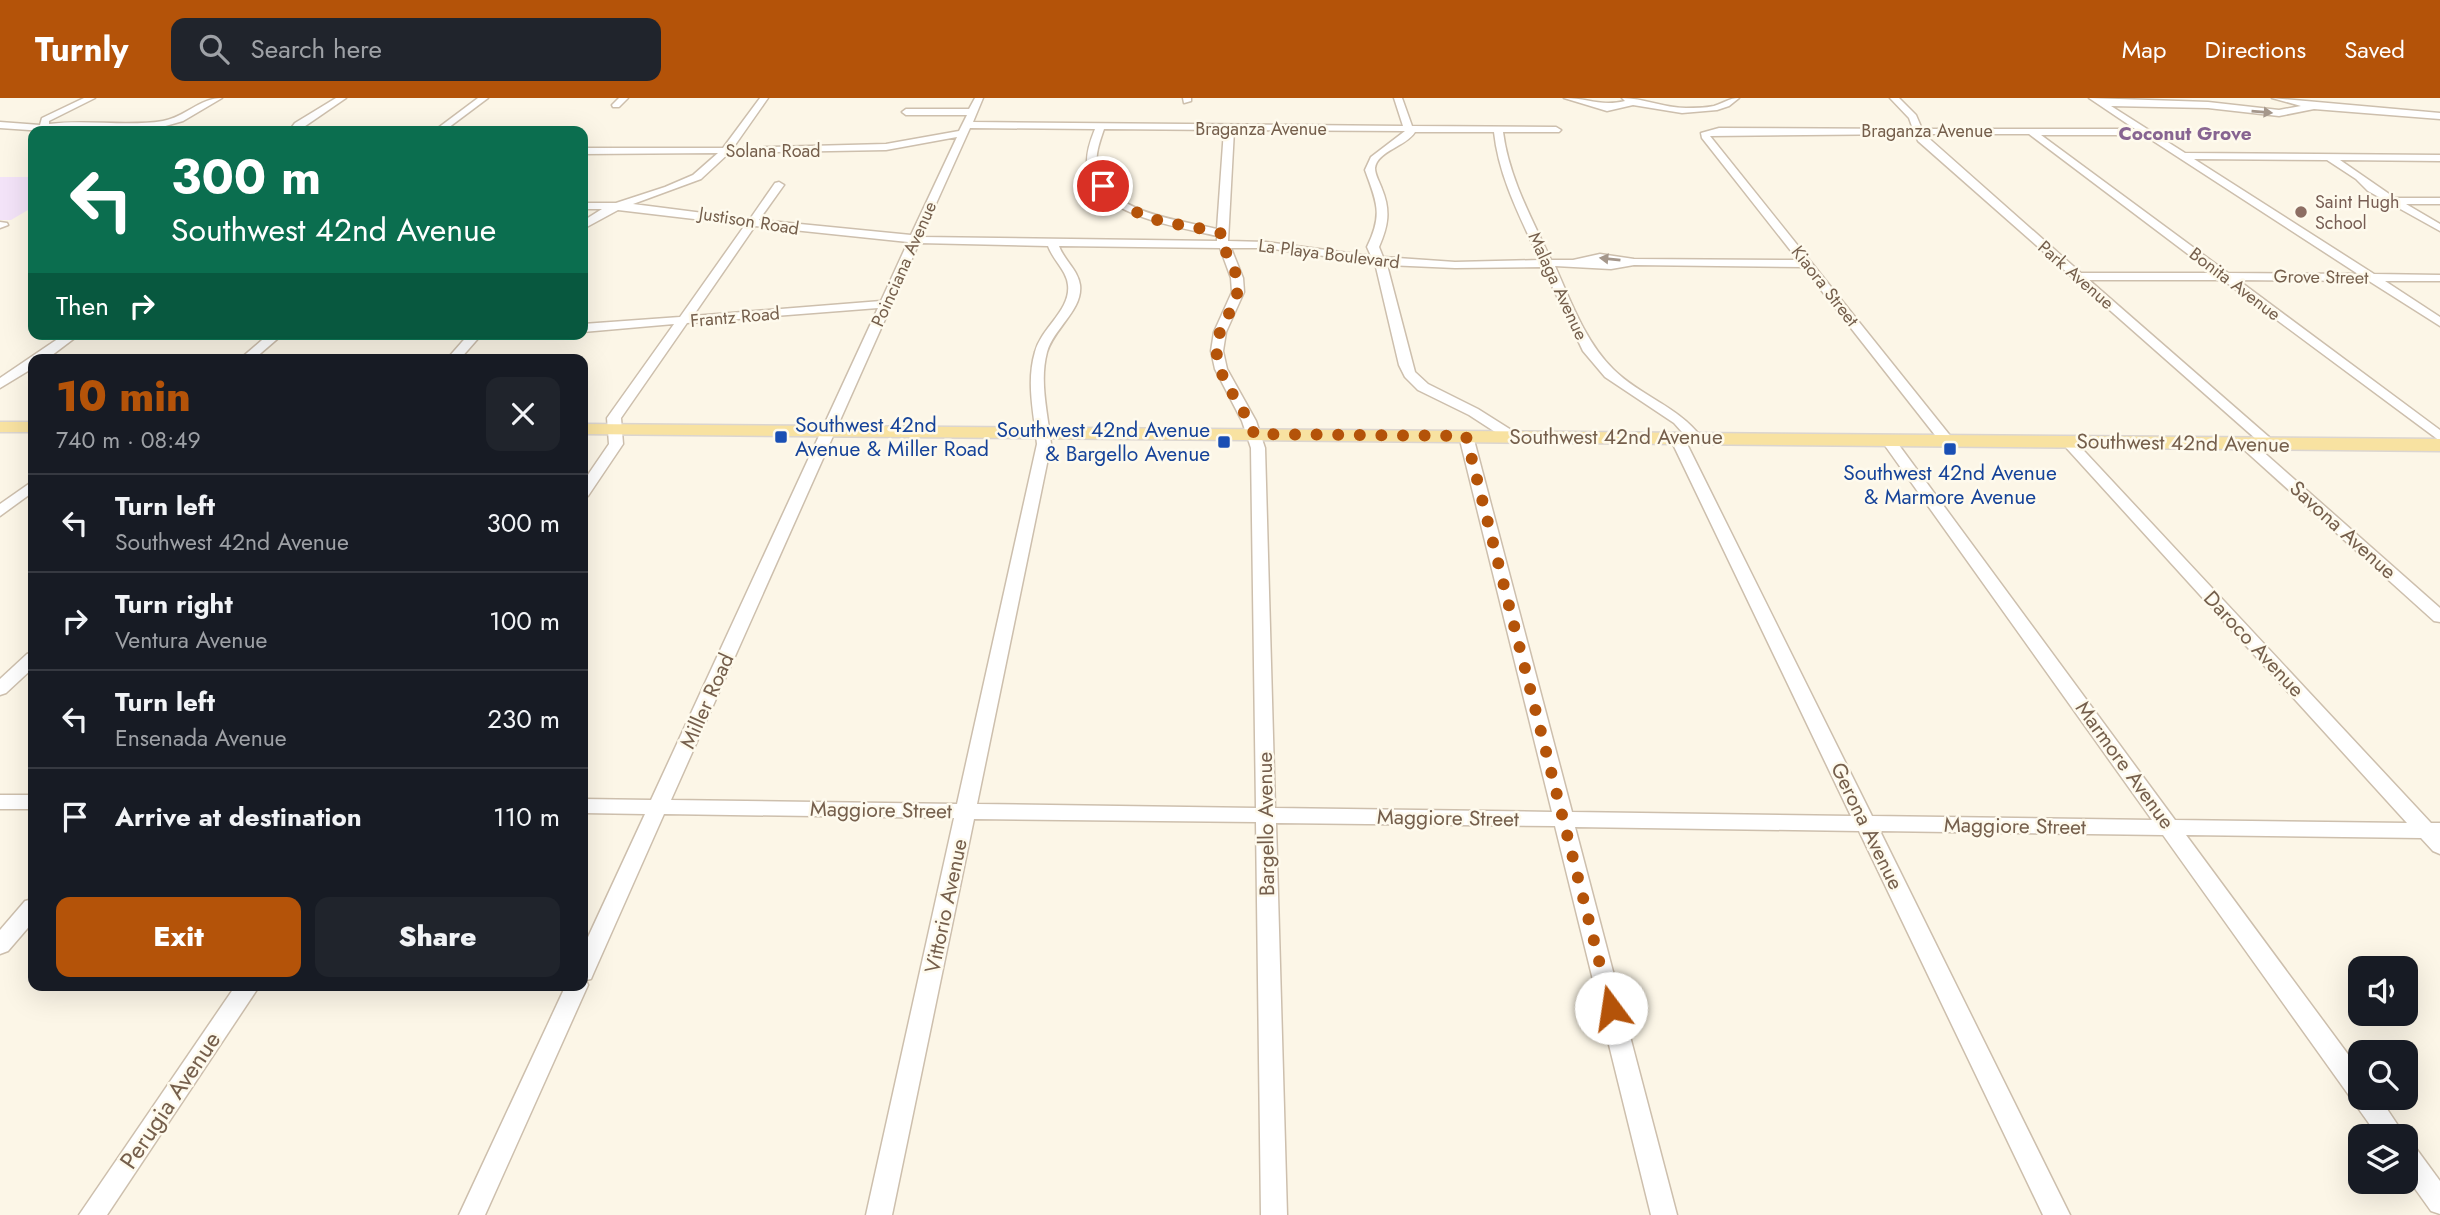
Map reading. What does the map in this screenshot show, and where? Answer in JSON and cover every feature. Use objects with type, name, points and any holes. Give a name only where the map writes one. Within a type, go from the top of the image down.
[{"type":"main road","points":[[0,427],[28,427]]},
{"type":"main road","name":"Southwest 42nd Avenue","points":[[588,429],[2438,445]]},
{"type":"street","points":[[44,126],[45,120],[91,98]]},
{"type":"street","points":[[57,126],[171,122],[218,98]]},
{"type":"street","points":[[297,126],[342,98]]},
{"type":"street","points":[[445,126],[484,98]]},
{"type":"street","points":[[588,222],[604,211],[693,179],[723,151],[764,98]]},
{"type":"street","name":"Poinciana Avenue","points":[[830,430],[979,98]]},
{"type":"street","points":[[1398,98],[1410,132],[1407,138],[1374,159],[1370,167],[1384,206],[1383,222],[1373,247],[1379,260],[1402,358],[1411,377],[1429,390],[1478,414],[1511,436]]},
{"type":"street","points":[[1568,98],[1601,107],[1617,108],[1630,100],[1661,109],[1691,110],[1724,105],[1735,98]]},
{"type":"street","name":"Park Avenue","points":[[1894,98],[1910,113],[1921,139],[2270,444]]},
{"type":"street","points":[[2208,106],[2225,98]]},
{"type":"street","points":[[2276,98],[2314,106],[2440,116]]},
{"type":"street","points":[[2333,98],[2336,108]]},
{"type":"street","points":[[2097,101],[2208,106],[2279,113],[2314,106]]},
{"type":"street","points":[[2097,101],[2440,323]]},
{"type":"street","points":[[906,112],[972,112]]},
{"type":"street","points":[[0,125],[28,127]]},
{"type":"street","points":[[1100,127],[1092,155],[1096,177],[1129,210],[1223,239],[1229,129]]},
{"type":"street","name":"Braganza Avenue","points":[[965,129],[1100,127],[1556,130]]},
{"type":"street","name":"Solana Road","points":[[588,151],[859,149],[965,129]]},
{"type":"street","name":"Malaga Avenue","points":[[1498,130],[1502,159],[1575,326],[1598,363],[1615,378],[1685,425],[1686,438]]},
{"type":"street","name":"Bonita Avenue","points":[[2030,131],[2225,277],[2438,445]]},
{"type":"street","name":"Braganza Avenue","points":[[1707,132],[2147,132]]},
{"type":"street","name":"Kiaora Street","points":[[1707,132],[1705,136],[1947,441]]},
{"type":"street","points":[[2183,156],[2440,158]]},
{"type":"street","points":[[2328,158],[2358,175],[2372,189],[2391,201],[2440,228]]},
{"type":"street","points":[[588,486],[616,444],[617,429],[614,418],[779,185]]},
{"type":"street","points":[[2391,201],[2440,201]]},
{"type":"street","name":"Justison Road","points":[[588,206],[621,205],[684,211],[752,222],[916,239]]},
{"type":"street","points":[[1132,244],[1168,223]]},
{"type":"street","name":"La Playa Boulevard","points":[[916,239],[941,243],[1053,244],[1132,244],[1223,239],[1379,260],[1455,265],[1576,263],[1605,267],[1634,262],[1807,264]]},
{"type":"street","name":"Bargello Avenue","points":[[1223,239],[1237,278],[1237,292],[1219,337],[1217,356],[1258,448],[1274,1215]]},
{"type":"street","name":"Vittorio Avenue","points":[[879,1215],[1044,444],[1036,367],[1046,336],[1067,309],[1074,292],[1072,278],[1056,254],[1053,244]]},
{"type":"street","name":"Grove Street","points":[[2076,276],[2440,278]]},
{"type":"street","name":"Frantz Road","points":[[588,328],[887,304]]},
{"type":"street","points":[[45,354],[65,340]]},
{"type":"street","points":[[253,354],[269,340]]},
{"type":"street","points":[[458,354],[470,340]]},
{"type":"street","points":[[0,384],[28,365]]},
{"type":"street","name":"Miller Road","points":[[588,961],[830,430]]},
{"type":"street","points":[[1466,436],[1664,1215]]},
{"type":"street","name":"Gerona Avenue","points":[[1686,438],[1866,824],[2057,1215]]},
{"type":"street","name":"Marmore Avenue","points":[[1888,440],[2348,1074]]},
{"type":"street","name":"Daroco Avenue","points":[[2068,442],[2433,830],[2440,846]]},
{"type":"street","name":"Savona Avenue","points":[[2246,443],[2440,617]]},
{"type":"street","points":[[0,511],[28,489]]},
{"type":"street","points":[[0,689],[28,663]]},
{"type":"street","points":[[0,802],[28,802]]},
{"type":"street","name":"Maggiore Street","points":[[588,806],[2433,830]]},
{"type":"street","points":[[0,944],[28,913]]},
{"type":"street","name":"Perugia Avenue","points":[[92,1215],[245,991]]},
{"type":"street","points":[[472,1215],[574,991]]},
{"type":"street","points":[[2418,1172],[2440,1202]]},
{"type":"shaded area","points":[[0,177],[28,177],[28,210],[11,220],[0,220]]},
{"type":"place","name":"Saint Hugh School","points":[[2301,212]]},
{"type":"place","name":"Southwest 42nd Avenue & Miller Road","points":[[781,437]]},
{"type":"place","name":"Southwest 42nd Avenue & Bargello Avenue","points":[[1224,442]]},
{"type":"place","name":"Southwest 42nd Avenue & Marmore Avenue","points":[[1950,449]]},
{"type":"district","name":"Coconut Grove","points":[[2185,133]]},
{"type":"route","points":[[1103,186],[1124,206],[1141,216],[1223,234],[1224,248],[1237,278],[1237,292],[1219,337],[1217,356],[1254,434],[1466,436],[1611,1008]]}]
